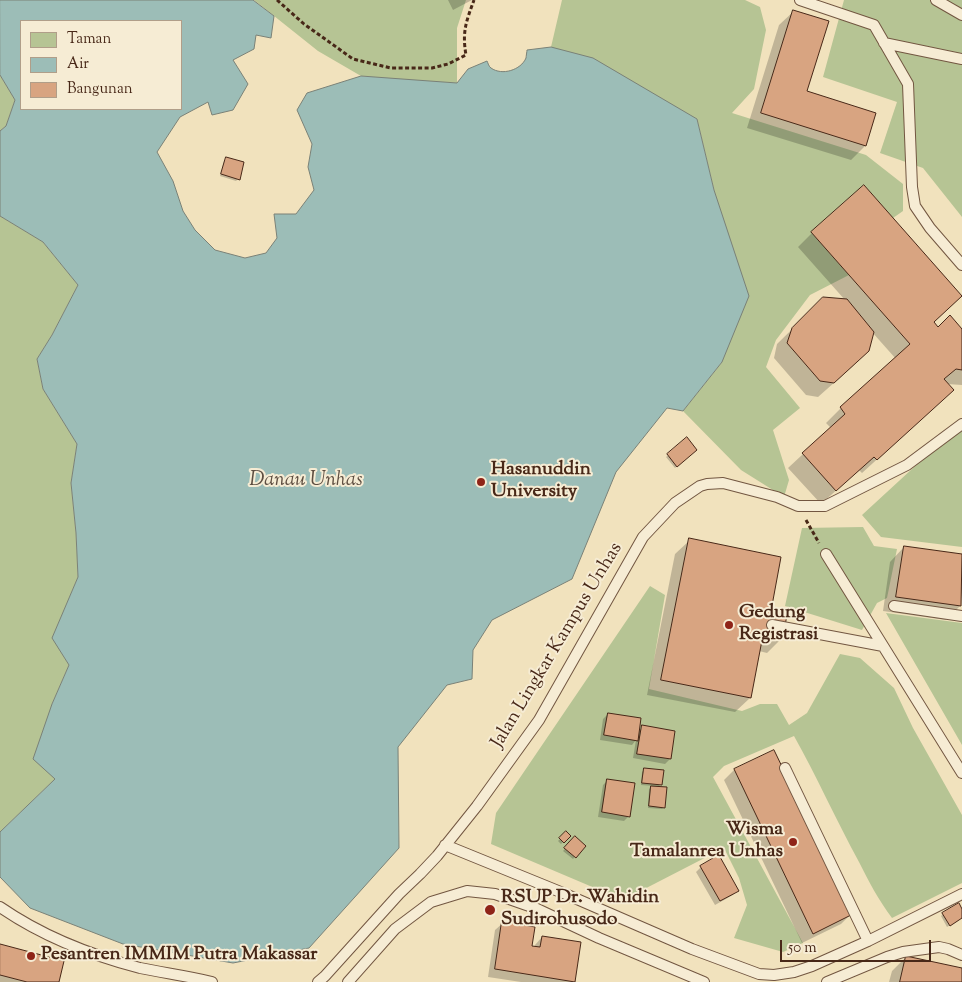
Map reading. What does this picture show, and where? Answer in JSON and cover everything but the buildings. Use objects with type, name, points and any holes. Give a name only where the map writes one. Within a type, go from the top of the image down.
[{"type":"lane","points":[[800,0],[874,25],[908,84],[912,186],[915,206],[930,228],[962,265]]},
{"type":"lane","points":[[936,0],[962,15]]},
{"type":"lane","points":[[884,44],[962,59]]},
{"type":"lane","points":[[798,506],[829,504],[895,472],[962,424]]},
{"type":"lane","name":"Jalan Lingkar Kampus Unhas","points":[[318,982],[399,894],[437,856],[477,806],[539,720],[643,538],[675,503],[700,486],[723,483],[777,497],[798,506]]},
{"type":"lane","points":[[826,554],[962,773]]},
{"type":"lane","points":[[894,606],[962,616]]},
{"type":"lane","points":[[772,625],[883,646]]},
{"type":"lane","points":[[785,768],[868,942]]},
{"type":"lane","points":[[445,845],[563,893],[692,949],[759,974],[774,975],[794,972],[812,966],[868,942],[962,894]]},
{"type":"lane","points":[[348,982],[395,929],[431,902],[467,891],[495,894],[535,908],[599,938],[704,982]]},
{"type":"lane","points":[[0,907],[54,939],[83,950],[140,967],[212,982]]},
{"type":"lane","points":[[827,982],[903,952],[940,947],[962,955]]},
{"type":"path","points":[[276,0],[304,24],[353,59],[391,68],[432,68],[448,64],[466,55],[464,30],[474,0]]},
{"type":"path","points":[[798,506],[826,554]]},
{"type":"green space","points":[[254,0],[466,0],[457,28],[457,83],[411,82],[361,76],[318,51]]},
{"type":"green space","points":[[562,0],[745,0],[760,7],[766,30],[754,89],[732,113],[866,155],[903,184],[903,211],[893,218],[864,185],[811,232],[849,275],[810,295],[776,340],[766,367],[800,408],[773,430],[789,480],[784,497],[741,470],[683,411],[722,362],[714,190],[697,119],[551,47]]},
{"type":"green space","points":[[844,0],[962,0],[962,217],[923,168],[880,153],[897,102],[823,77]]},
{"type":"green space","points":[[0,75],[15,100],[6,126],[0,131]]},
{"type":"green space","points":[[0,216],[43,242],[78,285],[37,359],[43,389],[77,444],[71,483],[78,577],[53,638],[69,665],[52,704],[55,779],[0,832]]},
{"type":"green space","points":[[962,423],[962,547],[881,537],[862,515]]},
{"type":"green space","points":[[863,527],[874,546],[897,549],[887,598],[877,603],[862,630],[785,606],[802,528]]},
{"type":"green space","points":[[650,586],[665,595],[649,689],[742,711],[760,704],[777,704],[789,725],[807,713],[840,654],[860,658],[894,688],[913,728],[962,815],[962,883],[892,918],[870,883],[794,736],[724,766],[713,777],[803,943],[783,952],[734,938],[747,905],[739,878],[724,848],[623,900],[491,844],[496,813]]},
{"type":"green space","points":[[886,613],[962,623],[962,745]]},
{"type":"water","name":"Danau Unhas","points":[[0,0],[253,0],[274,16],[271,38],[256,35],[254,49],[233,60],[248,84],[233,110],[212,115],[208,102],[180,117],[157,152],[173,181],[183,211],[195,230],[215,250],[245,258],[266,253],[277,238],[274,214],[296,214],[314,190],[308,167],[312,144],[297,110],[307,93],[361,76],[457,83],[468,69],[487,61],[490,67],[495,70],[506,72],[516,69],[524,62],[527,50],[551,47],[593,58],[697,119],[714,190],[749,296],[722,362],[683,411],[667,408],[616,472],[572,579],[492,620],[473,650],[472,679],[447,685],[398,747],[399,848],[309,948],[233,963],[123,944],[30,908],[0,877],[0,832],[55,779],[33,759],[52,704],[69,665],[52,638],[78,577],[71,483],[77,444],[43,389],[37,359],[78,285],[43,242],[0,216],[0,131],[6,126],[15,100],[0,75]]},
{"type":"place","name":"Hasanuddin University","points":[[481,482]]},
{"type":"place","name":"Gedung Registrasi","points":[[729,625]]},
{"type":"place","name":"Wisma Tamalanrea Unhas","points":[[793,842]]},
{"type":"place","name":"RSUP Dr. Wahidin Sudirohusodo","points":[[490,910]]},
{"type":"place","name":"Pesantren IMMIM Putra Makassar","points":[[31,956]]}]
